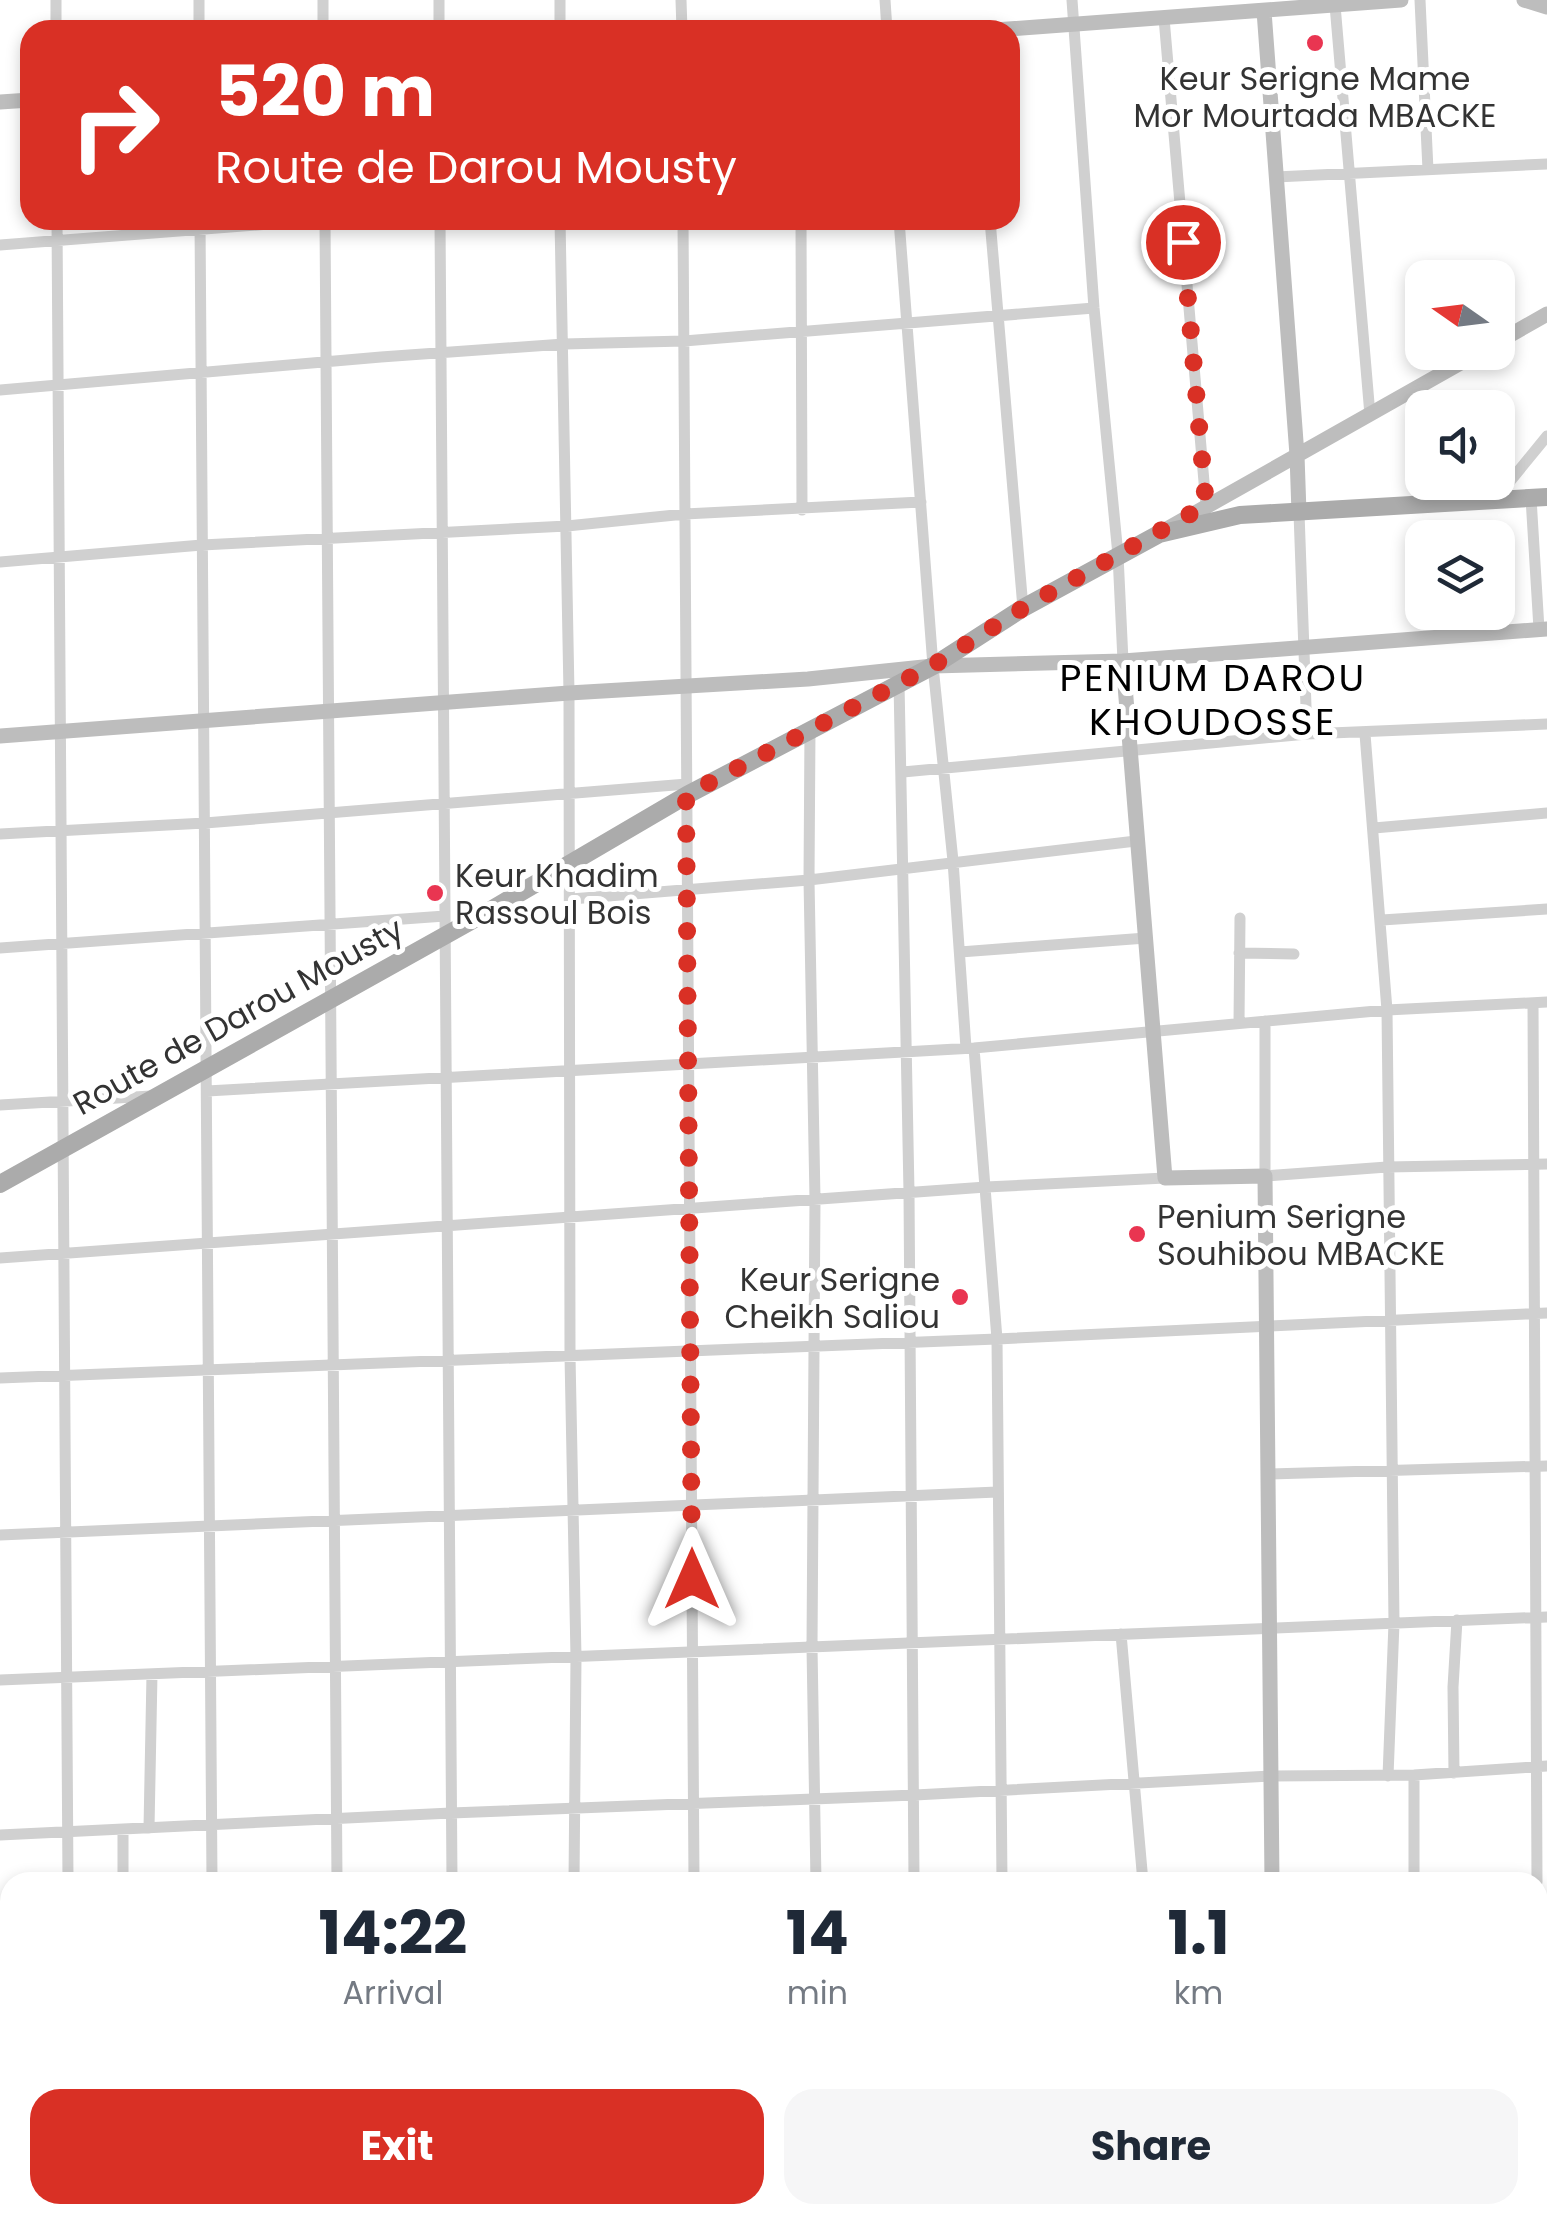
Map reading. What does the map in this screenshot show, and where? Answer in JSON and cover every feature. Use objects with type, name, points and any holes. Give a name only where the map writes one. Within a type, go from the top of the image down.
[{"type":"main road","name":"Route de Darou Mousty","points":[[0,1184],[330,1000],[445,925],[568,864],[687,789],[932,666],[1023,608],[1159,534],[1240,515],[1539,498]]},
{"type":"street","points":[[1072,0],[1165,1178]]},
{"type":"street","points":[[1020,28],[1164,18],[1264,5],[1402,0]]},
{"type":"street","points":[[1420,0],[1428,170]]},
{"type":"street","points":[[1524,0],[1547,7]]},
{"type":"street","points":[[1264,5],[1297,455],[1307,734]]},
{"type":"street","points":[[1335,5],[1370,416]]},
{"type":"street","points":[[1164,18],[1206,505]]},
{"type":"street","points":[[1276,177],[1547,164]]},
{"type":"street","points":[[57,230],[68,1872]]},
{"type":"street","points":[[0,246],[162,230]]},
{"type":"street","points":[[200,230],[212,1872]]},
{"type":"street","points":[[323,230],[337,1872]]},
{"type":"street","points":[[440,230],[452,1872]]},
{"type":"street","points":[[560,230],[570,693],[574,1872]]},
{"type":"street","points":[[683,230],[694,1872]]},
{"type":"street","points":[[801,230],[802,510]]},
{"type":"street","points":[[900,230],[932,666],[986,1186],[996,1338],[1002,1872]]},
{"type":"street","points":[[991,230],[1023,608]]},
{"type":"street","points":[[0,390],[326,361],[564,344],[684,341],[1094,308]]},
{"type":"street","points":[[1515,332],[1547,314]]},
{"type":"street","points":[[1159,534],[1449,370]]},
{"type":"street","points":[[1515,475],[1547,436]]},
{"type":"street","points":[[0,736],[808,679],[932,666],[1123,662],[1543,629],[1539,498]]},
{"type":"street","points":[[0,562],[202,545],[921,502]]},
{"type":"street","points":[[899,683],[904,772],[902,870],[910,1192],[914,1872]]},
{"type":"street","points":[[904,772],[1307,734],[1547,724]]},
{"type":"street","points":[[810,728],[816,1199],[812,1647],[816,1872]]},
{"type":"street","points":[[1364,734],[1387,1010],[1394,1623],[1388,1776]]},
{"type":"street","points":[[0,834],[204,823],[569,792],[687,789]]},
{"type":"street","points":[[1374,828],[1547,812]]},
{"type":"street","points":[[571,899],[809,880],[1136,841]]},
{"type":"street","points":[[1382,920],[1547,909]]},
{"type":"street","points":[[1239,1023],[1240,918]]},
{"type":"street","points":[[0,948],[330,924],[445,925]]},
{"type":"street","points":[[960,952],[1146,938]]},
{"type":"street","points":[[1239,953],[1294,954]]},
{"type":"street","points":[[206,1091],[970,1048],[1387,1010],[1540,1002],[1542,1766],[1537,1872]]},
{"type":"street","points":[[1265,1021],[1272,1872]]},
{"type":"street","points":[[0,1104],[156,1096]]},
{"type":"street","points":[[0,1258],[986,1186],[1265,1176],[1388,1166],[1541,1164]]},
{"type":"street","points":[[0,1378],[1542,1313]]},
{"type":"street","points":[[1268,1474],[1542,1466]]},
{"type":"street","points":[[0,1534],[997,1492]]},
{"type":"street","points":[[0,1680],[1540,1617]]},
{"type":"street","points":[[1454,1773],[1452,1686],[1457,1620]]},
{"type":"street","points":[[1121,1634],[1142,1872]]},
{"type":"street","points":[[149,1828],[152,1674]]},
{"type":"street","points":[[0,1834],[1272,1776],[1414,1775],[1542,1766]]},
{"type":"street","points":[[1414,1775],[1414,1872]]},
{"type":"street","points":[[123,1872],[124,1829]]},
{"type":"place","name":"Keur Serigne Mame Mor Mourtada MBACKE","points":[[1315,43]]},
{"type":"place","name":"Keur Khadim Rassoul Bois","points":[[435,893]]},
{"type":"place","name":"Penium Serigne Souhibou MBACKE","points":[[1137,1234]]},
{"type":"place","name":"Keur Serigne Cheikh Saliou","points":[[960,1297]]},
{"type":"district","name":"PENIUM DAROU KHOUDOSSE","points":[[1213,699]]},
{"type":"route","points":[[692,1579],[686,795],[932,666],[1023,608],[1206,505],[1183,242]]}]
